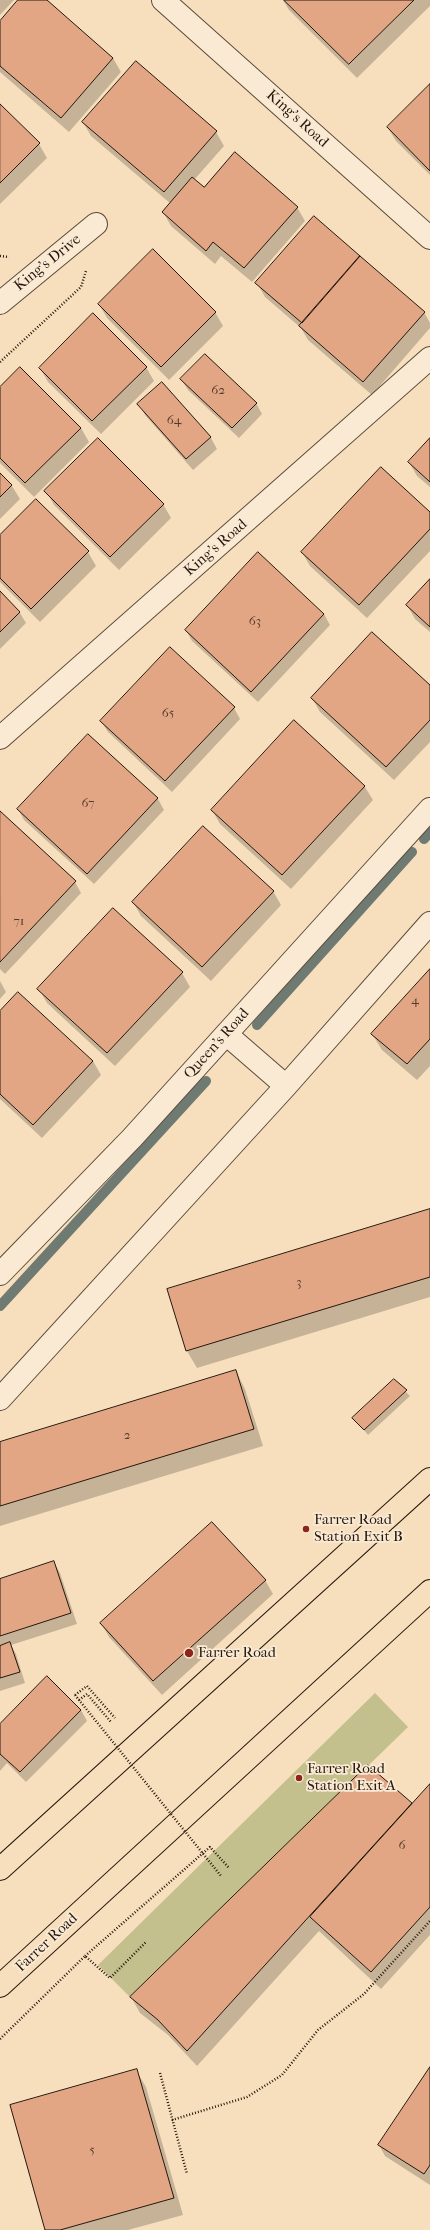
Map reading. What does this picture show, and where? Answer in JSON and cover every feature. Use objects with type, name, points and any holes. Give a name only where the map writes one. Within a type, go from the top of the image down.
[{"type":"highway","points":[[0,1869],[430,1479]]},
{"type":"highway","name":"Farrer Road","points":[[0,1986],[430,1591]]},
{"type":"street","name":"King's Road","points":[[163,0],[430,238]]},
{"type":"street","name":"King's Drive","points":[[0,303],[91,228]]},
{"type":"street","name":"King's Road","points":[[0,738],[430,358]]},
{"type":"street","name":"Queen's Road","points":[[0,1274],[132,1138],[430,809]]},
{"type":"street","points":[[0,1399],[286,1086],[430,923]]},
{"type":"street","points":[[226,1034],[286,1086]]},
{"type":"path","points":[[0,362],[81,287],[86,272],[91,228]]},
{"type":"path","points":[[115,1718],[87,1686],[75,1695],[221,1876]]},
{"type":"path","points":[[78,1700],[86,1694],[111,1722]]},
{"type":"path","points":[[0,2039],[85,1956],[210,1847],[229,1868]]},
{"type":"path","points":[[172,2120],[247,2097],[282,2075],[318,2030],[364,1994],[430,1921]]},
{"type":"path","points":[[85,1956],[110,1978],[146,1942]]},
{"type":"path","points":[[160,2073],[188,2174]]},
{"type":"shaded area","points":[[375,1693],[408,1727],[130,1997],[98,1965]]},
{"type":"building","points":[[18,0],[47,0],[113,58],[61,118],[0,66],[0,21]]},
{"type":"building","points":[[284,0],[414,0],[349,64]]},
{"type":"building","points":[[136,61],[217,131],[164,192],[82,122]]},
{"type":"building","points":[[430,84],[430,171],[387,127]]},
{"type":"building","points":[[0,104],[40,143],[0,183]]},
{"type":"building","points":[[235,152],[298,207],[244,268],[213,242],[206,251],[162,212],[192,177],[204,187]]},
{"type":"building","points":[[314,216],[360,256],[302,323],[255,283]]},
{"type":"building","points":[[153,249],[216,312],[161,367],[98,304]]},
{"type":"building","points":[[360,256],[425,312],[363,382],[299,326]]},
{"type":"building","points":[[93,313],[147,367],[92,421],[39,368]]},
{"type":"building","points":[[205,354],[257,403],[232,428],[180,379]]},
{"type":"building","points":[[20,367],[81,428],[25,483],[0,458],[0,387]]},
{"type":"building","points":[[162,382],[211,437],[186,459],[137,404]]},
{"type":"building","points":[[98,438],[164,504],[110,557],[44,491]]},
{"type":"building","points":[[430,438],[430,482],[408,462]]},
{"type":"building","points":[[381,467],[430,512],[430,529],[359,605],[301,552]]},
{"type":"building","points":[[0,473],[12,485],[0,497]]},
{"type":"building","points":[[36,499],[89,551],[31,609],[0,578],[0,535]]},
{"type":"building","points":[[258,552],[324,614],[251,692],[185,630]]},
{"type":"building","points":[[430,579],[430,627],[406,605]]},
{"type":"building","points":[[0,591],[20,612],[0,632]]},
{"type":"building","points":[[372,632],[430,685],[430,720],[386,767],[311,698]]},
{"type":"building","points":[[170,647],[235,707],[165,781],[100,721]]},
{"type":"building","points":[[294,720],[365,786],[282,875],[211,810]]},
{"type":"building","points":[[88,734],[158,798],[87,874],[17,809]]},
{"type":"building","points":[[0,811],[76,881],[0,962]]},
{"type":"building","points":[[203,826],[274,891],[202,967],[132,902]]},
{"type":"building","points":[[113,908],[183,972],[107,1053],[37,989]]},
{"type":"building","points":[[430,969],[430,1039],[407,1064],[371,1034]]},
{"type":"building","points":[[18,992],[93,1061],[33,1125],[0,1094],[0,1011]]},
{"type":"building","points":[[430,1209],[430,1277],[186,1351],[167,1289]]},
{"type":"building","points":[[236,1370],[254,1429],[0,1506],[0,1442]]},
{"type":"building","points":[[394,1379],[407,1390],[364,1430],[352,1418]]},
{"type":"building","points":[[212,1522],[266,1580],[153,1681],[100,1623]]},
{"type":"building","points":[[54,1561],[71,1613],[0,1636],[0,1579]]},
{"type":"building","points":[[10,1642],[20,1672],[0,1678],[0,1646]]},
{"type":"building","points":[[47,1676],[81,1710],[20,1772],[0,1754],[0,1724]]},
{"type":"building","points":[[368,1765],[412,1803],[187,2051],[158,2020],[130,1997]]},
{"type":"building","points":[[430,1784],[430,1907],[371,1972],[310,1917]]},
{"type":"building","points":[[430,2067],[430,2165],[424,2174],[378,2145]]},
{"type":"building","points":[[137,2069],[174,2198],[60,2230],[45,2230],[10,2105]]},
{"type":"waterway","points":[[424,839],[430,832]]},
{"type":"waterway","points":[[257,1025],[412,852]]},
{"type":"waterway","points":[[0,1306],[206,1081]]},
{"type":"place","name":"Farrer Road Station Exit B","points":[[306,1529]]},
{"type":"place","name":"Farrer Road","points":[[189,1653]]},
{"type":"place","name":"Farrer Road Station Exit A","points":[[299,1778]]}]
